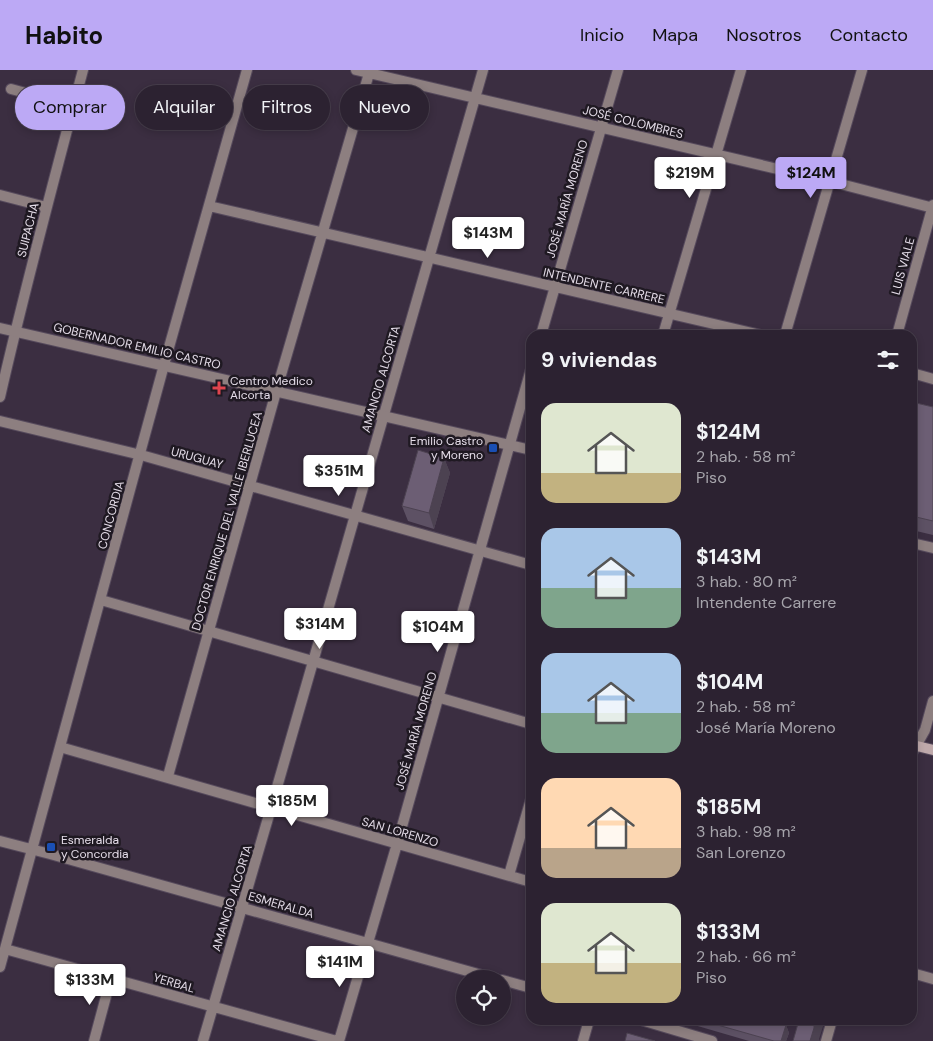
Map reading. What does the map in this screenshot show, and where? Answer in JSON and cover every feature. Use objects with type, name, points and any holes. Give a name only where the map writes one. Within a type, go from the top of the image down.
[{"type":"main road","points":[[917,750],[933,750]]},
{"type":"street","name":"SUIPACHA","points":[[79,85],[83,70]]},
{"type":"street","name":"CONCORDIA","points":[[0,967],[164,365],[247,70]]},
{"type":"street","name":"JOSÉ COLOMBRES","points":[[356,70],[933,207]]},
{"type":"street","name":"AMANCIO ALCORTA","points":[[203,1041],[272,808],[482,70]]},
{"type":"street","name":"JOSÉ MARÍA MORENO","points":[[542,330],[618,70]]},
{"type":"street","points":[[664,330],[741,70]]},
{"type":"street","points":[[786,330],[862,70]]},
{"type":"street","name":"DOCTOR ENRIQUE DEL VALLE IBERLUCEA","points":[[168,776],[276,392],[369,72]]},
{"type":"street","points":[[11,88],[15,89]]},
{"type":"street","name":"SUIPACHA","points":[[0,397],[46,207],[67,130]]},
{"type":"street","points":[[0,195],[46,207]]},
{"type":"street","name":"INTENDENTE CARRERE","points":[[209,206],[739,330]]},
{"type":"street","name":"LUIS VIALE","points":[[898,330],[933,207]]},
{"type":"street","name":"GOBERNADOR EMILIO CASTRO","points":[[0,328],[526,449]]},
{"type":"street","points":[[917,375],[933,379]]},
{"type":"street","name":"JOSÉ MARÍA MORENO","points":[[338,1041],[397,844],[526,387]]},
{"type":"street","name":"URUGUAY","points":[[0,420],[141,455],[526,564]]},
{"type":"street","points":[[917,544],[933,548]]},
{"type":"street","points":[[101,600],[526,722]]},
{"type":"street","points":[[917,746],[925,730],[933,701]]},
{"type":"street","name":"SAN LORENZO","points":[[60,747],[168,776],[272,808],[526,880]]},
{"type":"street","points":[[509,875],[526,816]]},
{"type":"street","name":"ESMERALDA","points":[[0,841],[243,907],[464,970]]},
{"type":"street","name":"YERBAL","points":[[5,949],[338,1041]]},
{"type":"street","points":[[917,974],[933,979]]},
{"type":"street","points":[[94,1041],[111,978]]},
{"type":"street","points":[[511,982],[526,987]]},
{"type":"street","points":[[583,1041],[588,1025]]},
{"type":"street","points":[[674,1025],[712,1041]]},
{"type":"street","points":[[826,1041],[831,1025]]},
{"type":"building","points":[[917,403],[933,407],[933,521],[917,517]]},
{"type":"building","points":[[418,450],[444,458],[429,513],[402,506]]},
{"type":"building","points":[[718,1025],[786,1025],[781,1041],[774,1041]]},
{"type":"building","points":[[798,1025],[814,1025],[810,1041],[793,1041]]},
{"type":"building","points":[[627,1033],[655,1041],[625,1041]]},
{"type":"place","name":"Centro Medico Alcorta","points":[[219,388]]},
{"type":"place","name":"Emilio Castro y Moreno","points":[[493,448]]},
{"type":"place","name":"Esmeralda y Concordia","points":[[51,847]]}]
